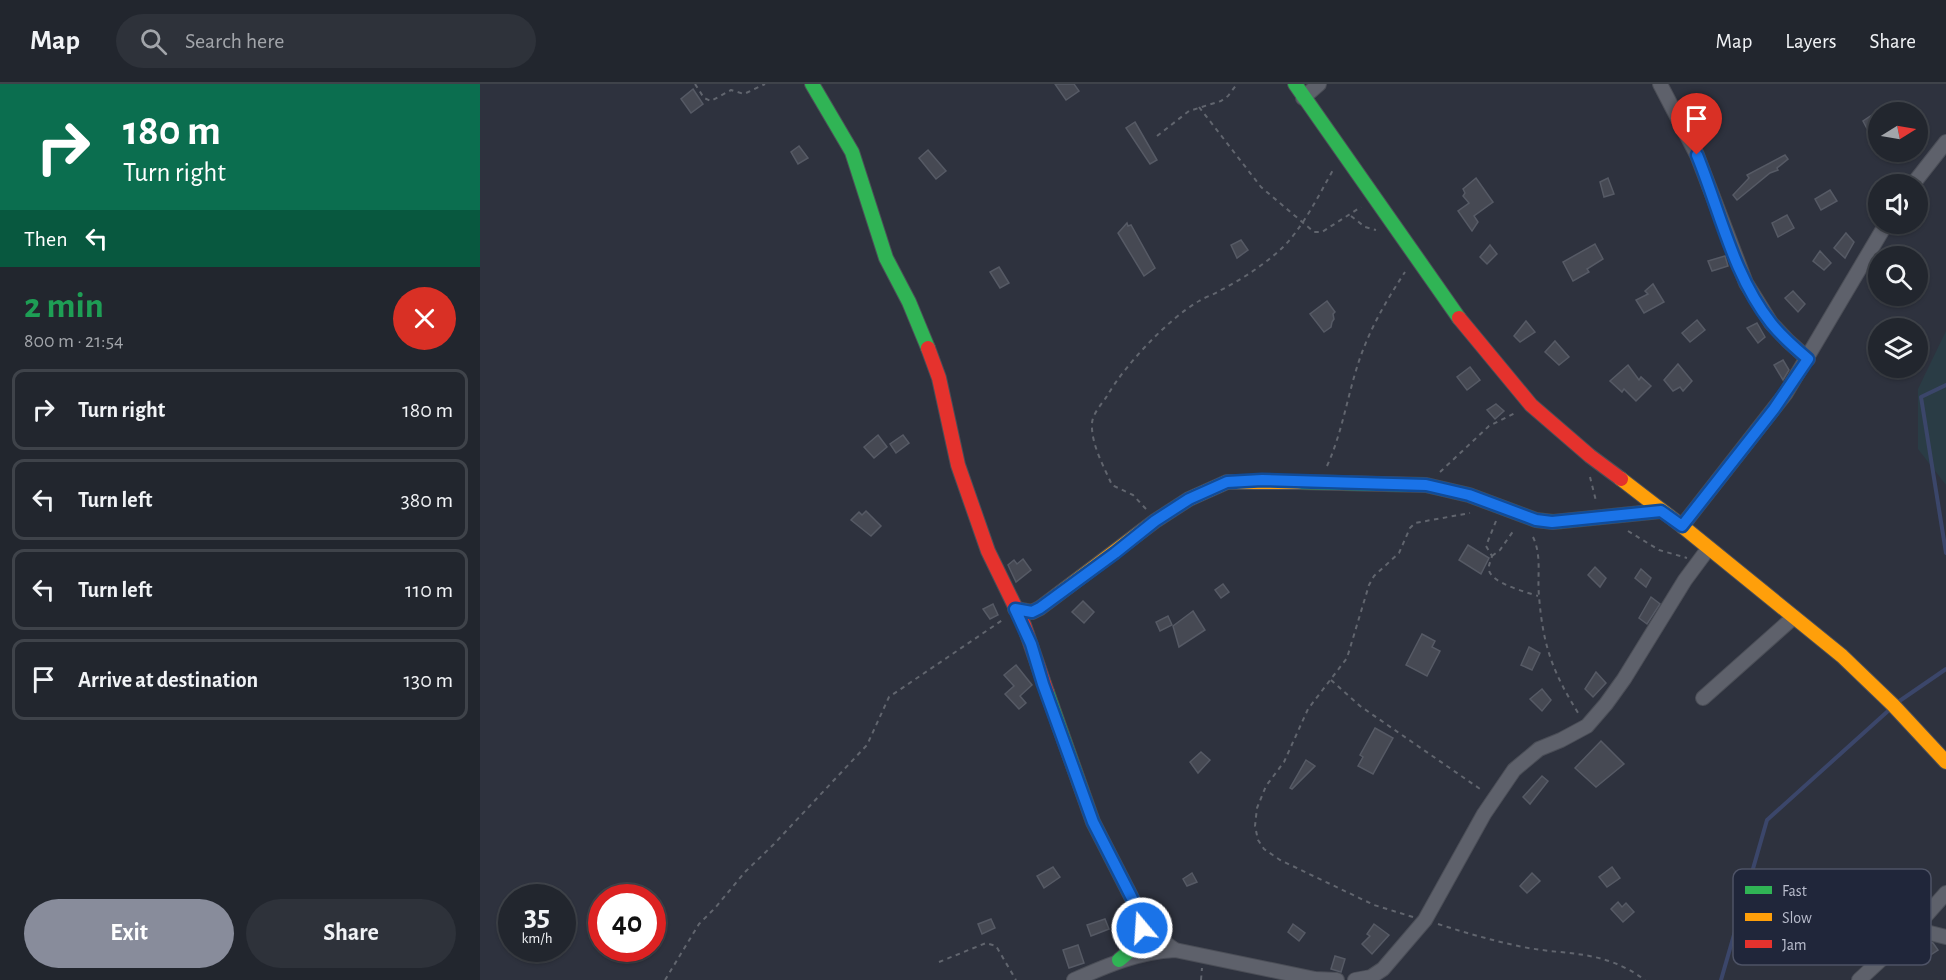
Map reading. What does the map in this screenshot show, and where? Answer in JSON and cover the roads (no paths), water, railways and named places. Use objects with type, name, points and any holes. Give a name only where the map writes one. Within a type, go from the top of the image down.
[{"type":"street","points":[[812,84],[852,152],[886,258],[924,337],[939,378],[958,465],[988,551],[1031,644],[1090,815],[1140,914],[1161,940],[1175,950]]},
{"type":"street","points":[[1295,84],[1452,310],[1531,405],[1590,456],[1682,526],[1704,554],[1794,617],[1842,656],[1946,762]]},
{"type":"street","points":[[1303,98],[1319,84]]},
{"type":"street","points":[[1660,84],[1697,155],[1746,283],[1771,322],[1808,359]]},
{"type":"street","points":[[1921,174],[1946,142]]},
{"type":"street","points":[[1682,526],[1768,417],[1808,359],[1880,234]]},
{"type":"street","points":[[1015,609],[1032,612],[1048,603],[1155,521],[1189,499],[1227,482],[1262,480],[1426,485],[1469,495],[1502,507],[1524,520],[1552,522],[1661,511]]},
{"type":"street","points":[[1355,980],[1371,977],[1383,969],[1425,920],[1494,799],[1514,770],[1539,749],[1587,726],[1624,679],[1669,605],[1704,554]]},
{"type":"street","points":[[1703,698],[1794,617]]},
{"type":"street","points":[[1931,909],[1946,892]]},
{"type":"street","points":[[1119,960],[1135,947],[1140,939],[1142,924],[1140,914]]},
{"type":"street","points":[[1931,932],[1946,936]]},
{"type":"street","points":[[1074,980],[1119,960],[1154,951],[1175,950],[1315,980],[1337,980]]},
{"type":"street","points":[[1859,980],[1875,965]]},
{"type":"waterway","points":[[1946,385],[1921,397],[1946,553]]},
{"type":"waterway","points":[[1898,702],[1946,669]]},
{"type":"waterway","points":[[1753,869],[1767,820],[1888,711]]},
{"type":"waterway","points":[[1721,980],[1733,938]]}]
